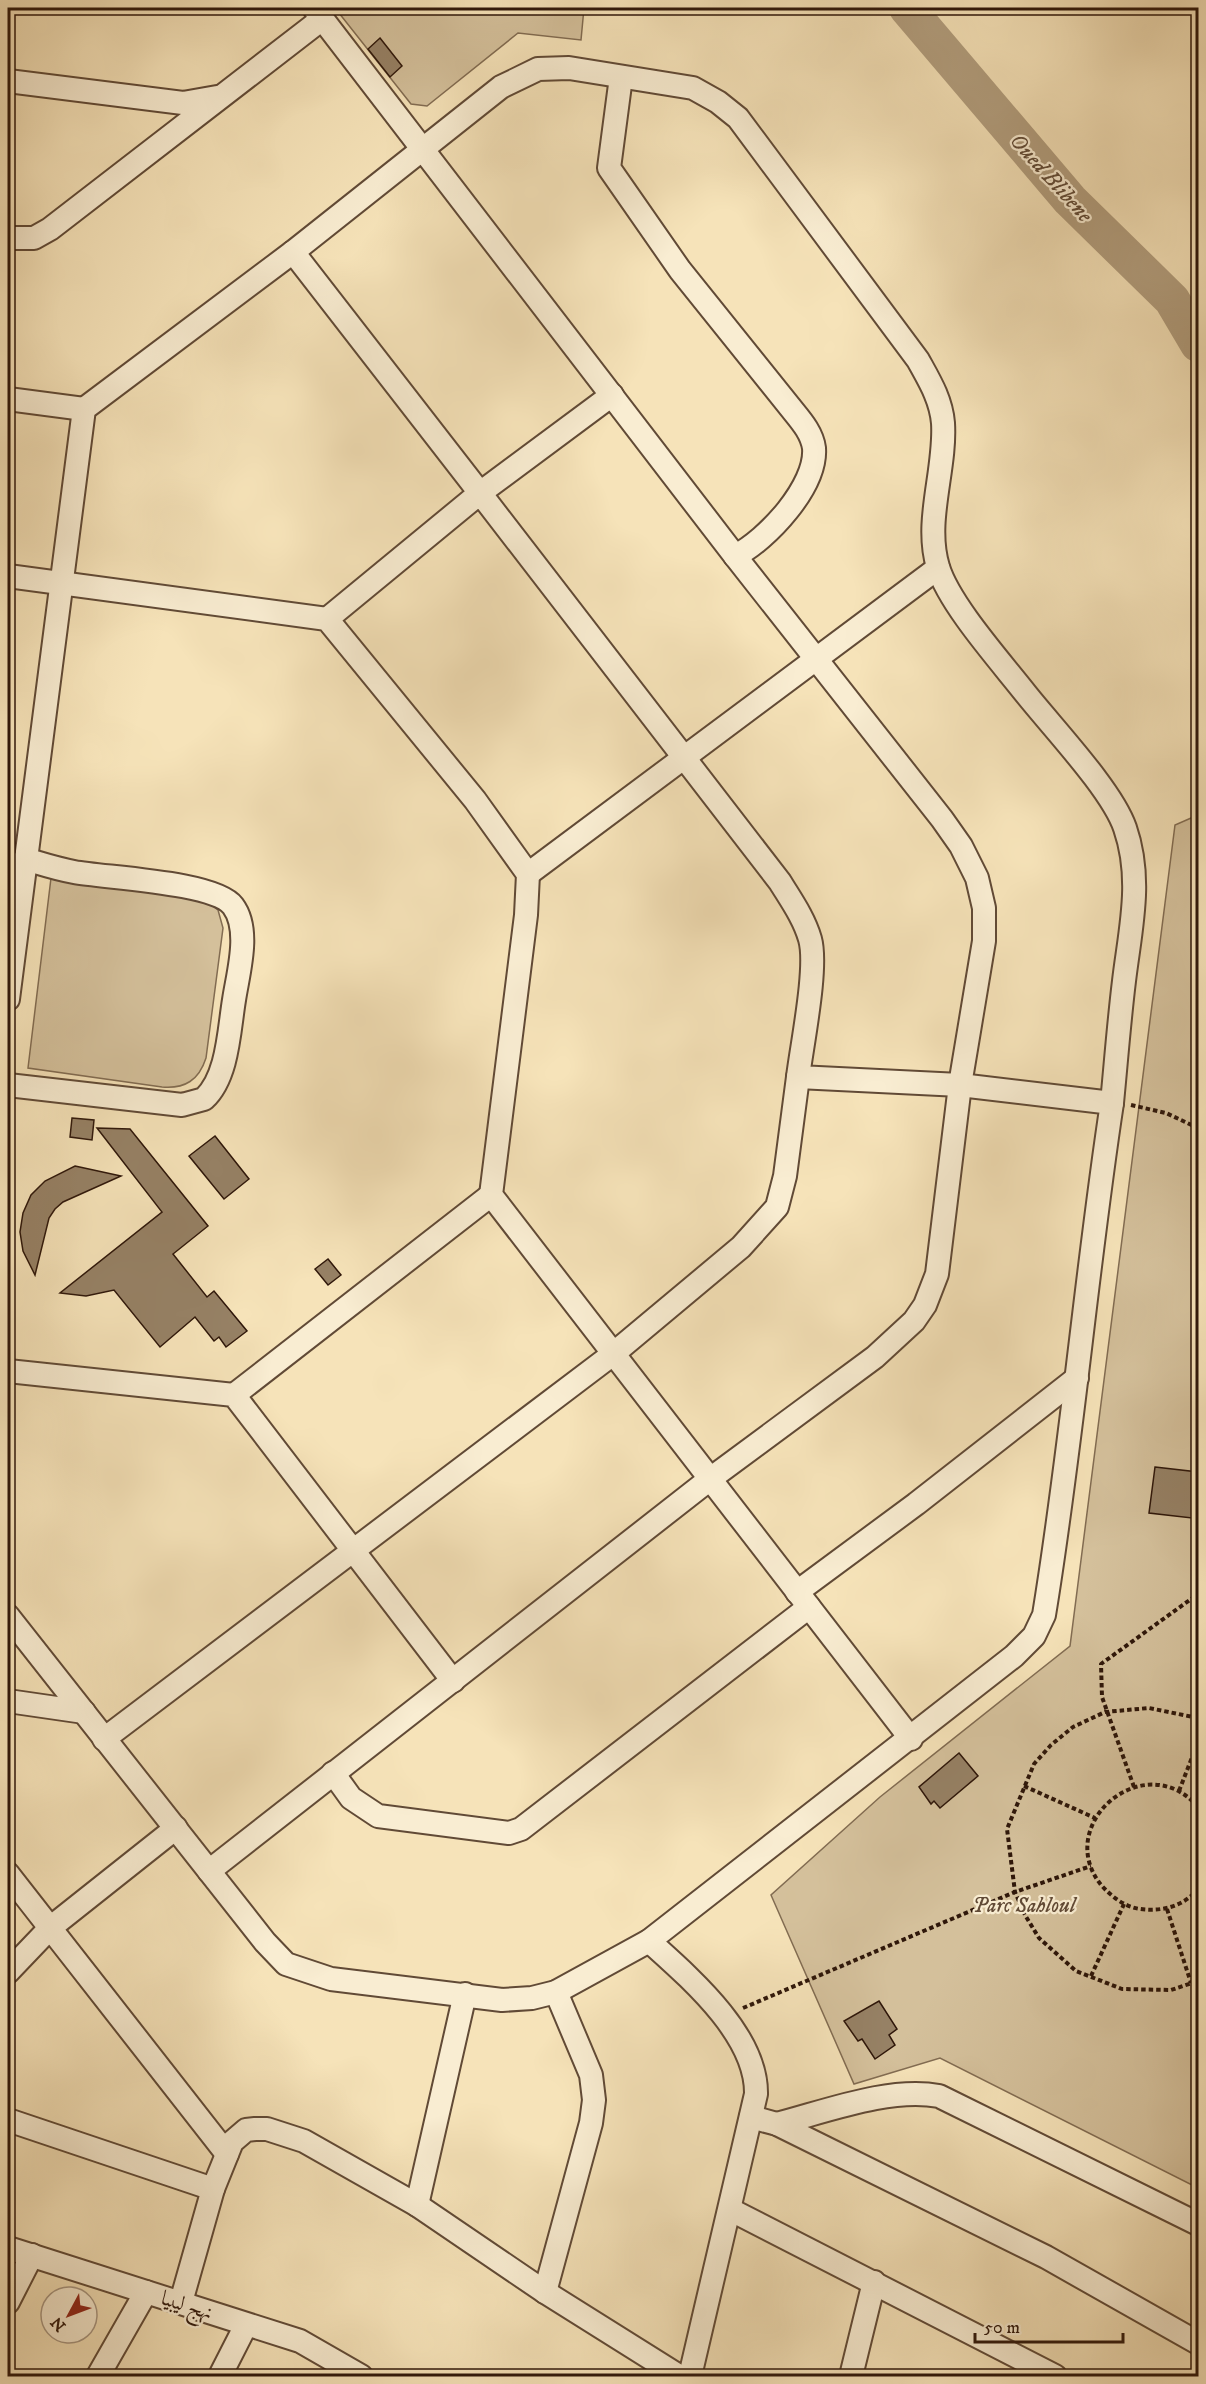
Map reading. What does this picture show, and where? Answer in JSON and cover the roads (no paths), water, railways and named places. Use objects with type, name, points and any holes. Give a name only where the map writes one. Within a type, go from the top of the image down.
[{"type":"street","points":[[8,238],[34,238],[50,229],[223,95],[318,13],[735,556],[942,819],[961,846],[977,878],[984,908],[984,941],[960,1085],[937,1274],[925,1305],[914,1321],[875,1357],[710,1479],[209,1871]]},
{"type":"street","points":[[8,399],[84,409],[293,252],[501,87],[538,69],[569,68],[693,88],[718,102],[738,118],[918,360],[936,393],[943,422],[934,543],[938,568],[948,588],[984,641],[1106,794],[1125,827],[1134,879],[1134,921],[1124,980],[1112,1103],[1095,1213],[1077,1378],[1044,1615],[1034,1636],[1014,1656],[912,1739],[649,1941],[556,1992],[532,1998],[502,2000],[331,1979],[286,1964],[265,1942],[8,1616]]},
{"type":"street","points":[[621,77],[609,168],[680,270],[795,412],[809,432],[814,446],[810,473],[784,515],[751,549],[735,556]]},
{"type":"street","points":[[8,81],[183,103],[223,95]]},
{"type":"street","points":[[105,1739],[353,1548],[613,1354],[741,1247],[777,1207],[785,1176],[812,968],[811,940],[801,915],[780,882],[293,252]]},
{"type":"street","points":[[327,619],[480,493],[612,395]]},
{"type":"street","points":[[8,999],[12,931],[26,859],[84,409]]},
{"type":"street","points":[[528,874],[938,568]]},
{"type":"street","points":[[8,576],[327,619],[475,800],[528,874],[526,915],[491,1195],[912,1739]]},
{"type":"street","points":[[8,1084],[182,1105],[204,1099],[218,1080],[241,952],[240,923],[234,907],[218,894],[183,886],[75,872],[26,859]]},
{"type":"street","points":[[798,1077],[960,1085],[1112,1103]]},
{"type":"street","points":[[8,1371],[234,1395],[491,1195]]},
{"type":"street","points":[[333,1773],[351,1798],[378,1816],[497,1833],[515,1831],[803,1600],[916,1504],[1077,1378]]},
{"type":"street","points":[[234,1395],[453,1680]]},
{"type":"street","points":[[8,1701],[84,1712]]},
{"type":"street","points":[[8,1972],[50,1928],[176,1828]]},
{"type":"street","points":[[8,1874],[227,2154]]},
{"type":"street","points":[[649,1941],[686,1975],[723,2017],[747,2052],[754,2068],[756,2094],[731,2210],[690,2376]]},
{"type":"street","points":[[545,2292],[591,2123],[594,2100],[591,2075],[556,1992]]},
{"type":"street","points":[[417,2205],[465,1994]]},
{"type":"street","points":[[777,2124],[898,2094],[919,2092],[939,2096],[1198,2224]]},
{"type":"street","points":[[751,2117],[777,2124],[1046,2257],[1198,2343]]},
{"type":"street","points":[[8,2120],[213,2189]]},
{"type":"street","points":[[181,2302],[213,2189],[232,2142],[246,2130],[267,2129],[287,2134],[417,2205],[545,2292],[679,2376]]},
{"type":"street","points":[[731,2210],[1055,2376]]},
{"type":"street","name":"نهج ليبيا","points":[[8,2248],[300,2341],[360,2376]]},
{"type":"street","points":[[8,2302],[32,2255]]},
{"type":"street","points":[[851,2376],[874,2282]]},
{"type":"street","points":[[98,2376],[146,2292]]},
{"type":"street","points":[[220,2376],[246,2325]]},
{"type":"waterway","name":"Oued Blibene","points":[[907,8],[1070,200],[1172,300],[1198,344]]},
{"type":"park label","name":"Parc Sahloul","points":[[1024,1905]]}]
